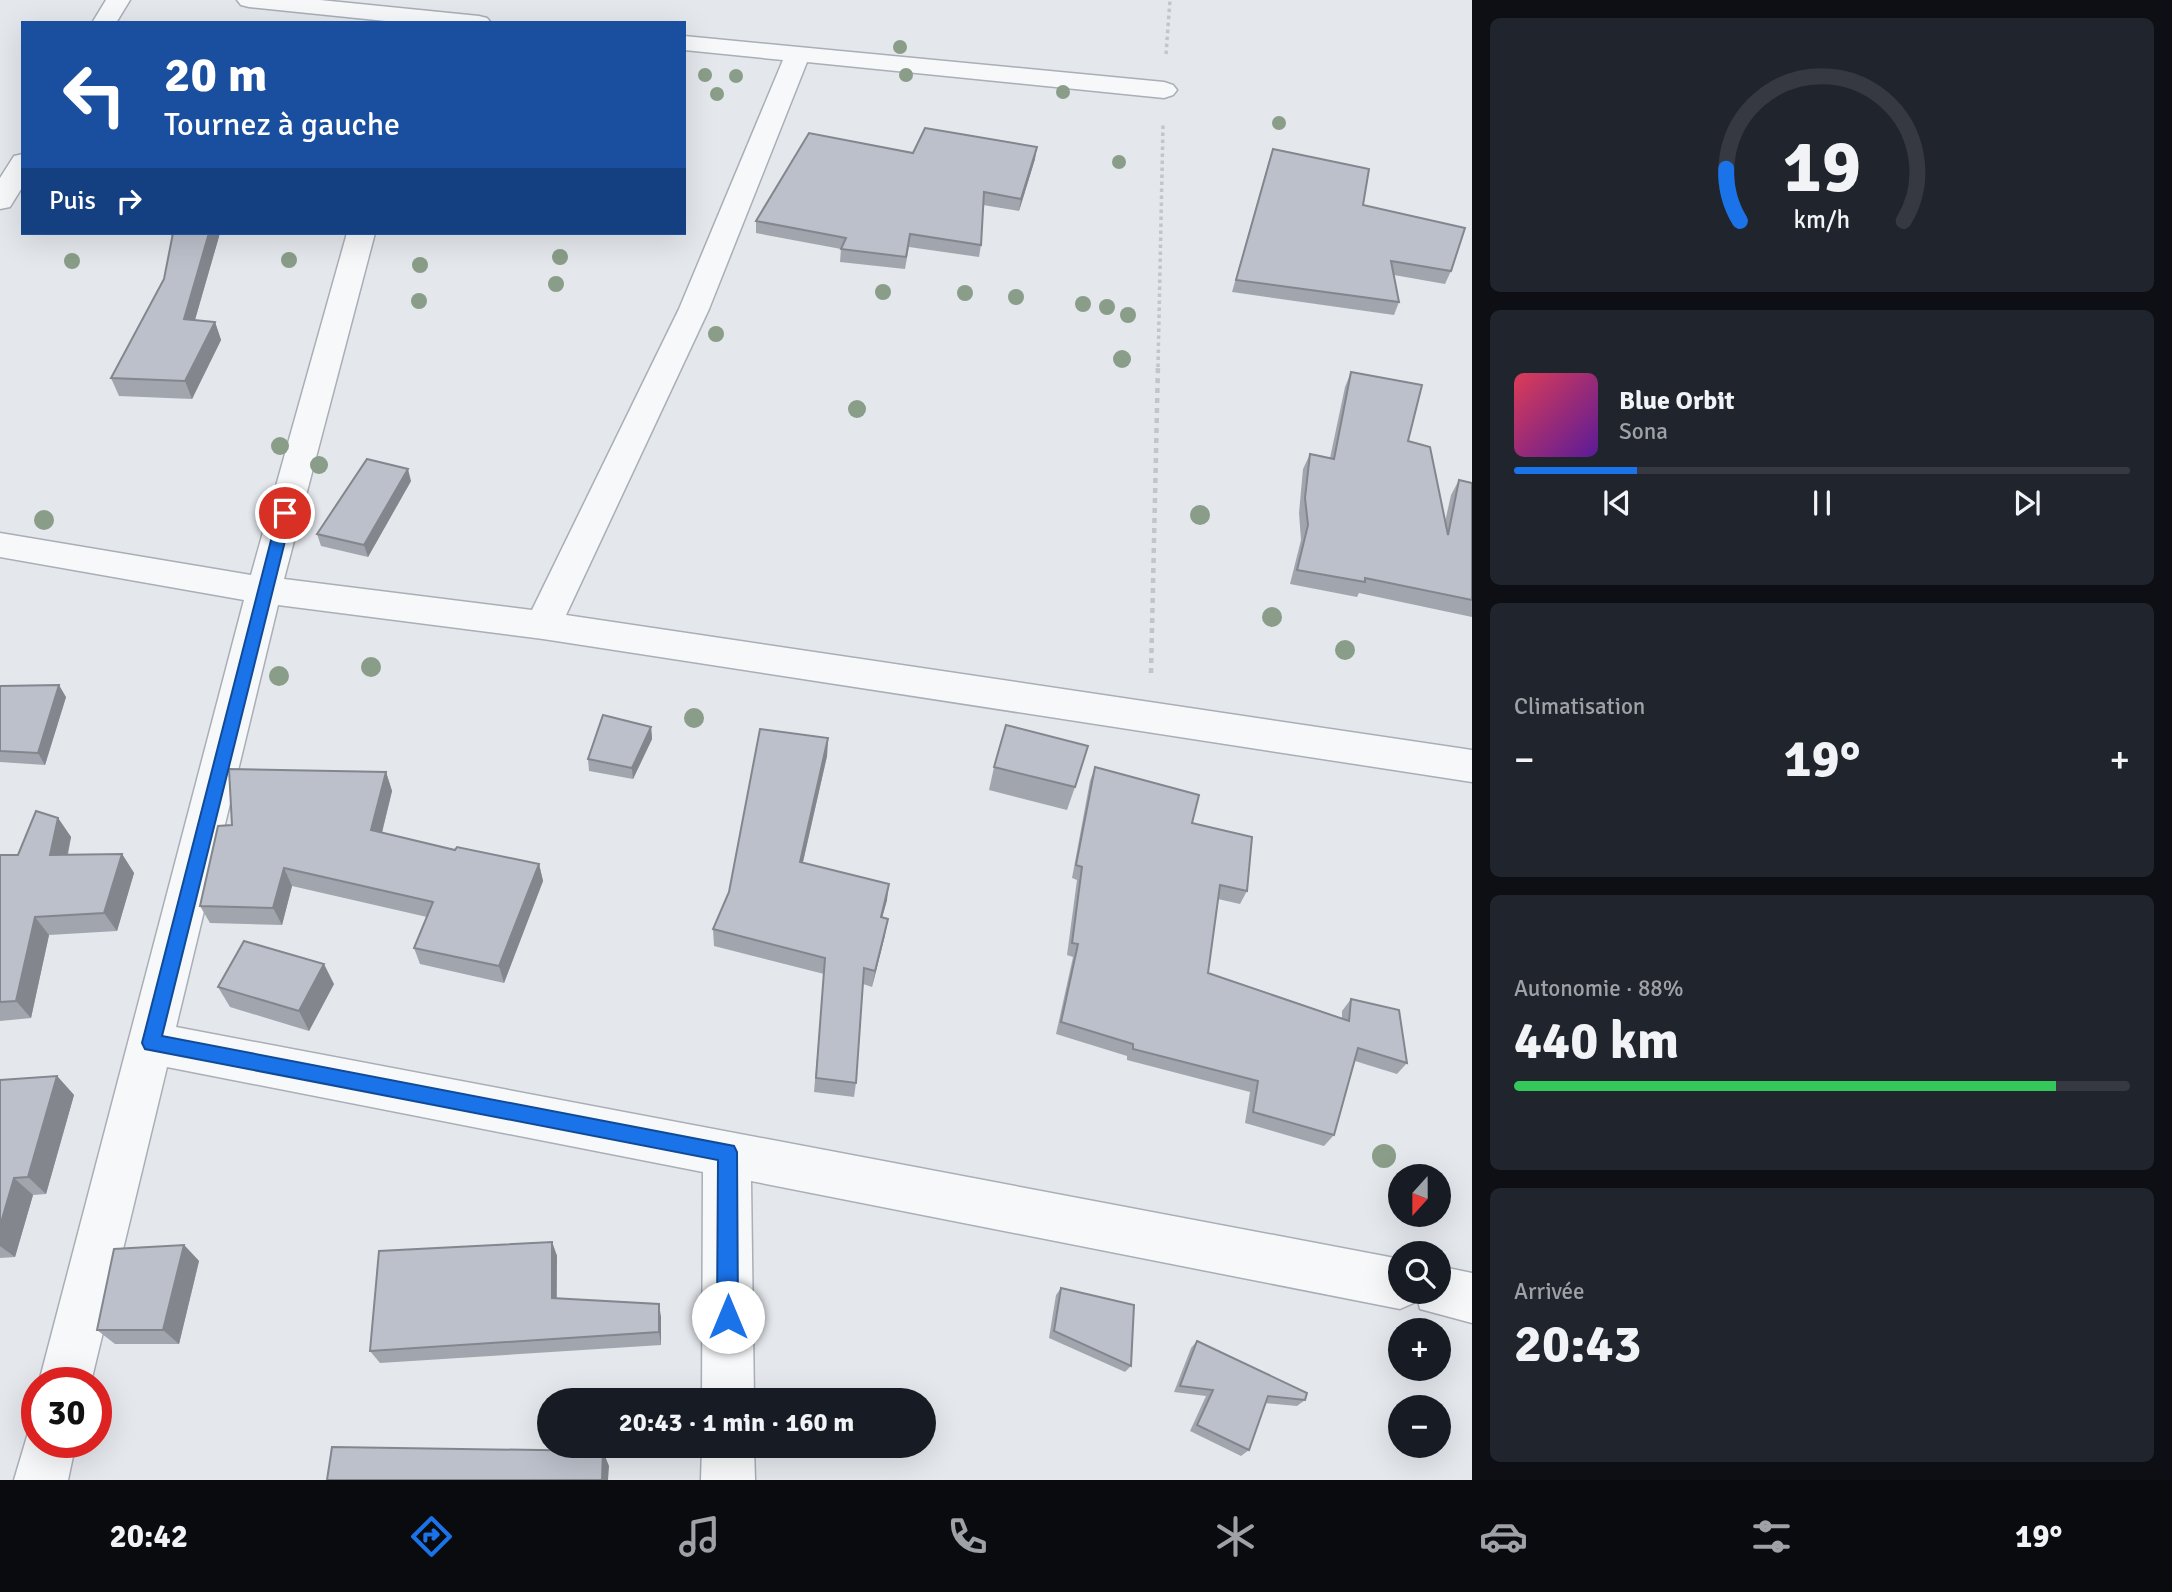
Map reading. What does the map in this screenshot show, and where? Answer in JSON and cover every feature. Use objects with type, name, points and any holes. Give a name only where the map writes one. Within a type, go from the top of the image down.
[{"type":"street","points":[[105,21],[118,0]]},
{"type":"street","points":[[249,0],[438,21]]},
{"type":"street","points":[[686,43],[1164,90]]},
{"type":"street","points":[[543,625],[694,309],[797,54]]},
{"type":"street","points":[[0,201],[21,165]]},
{"type":"street","points":[[69,1367],[264,590],[360,235]]},
{"type":"street","points":[[0,545],[264,590],[543,625],[1472,766]]},
{"type":"street","points":[[152,1043],[1388,1282]]},
{"type":"street","points":[[727,1152],[728,1388]]},
{"type":"street","points":[[1451,1294],[1472,1298]]},
{"type":"street","points":[[41,1480],[46,1458]]},
{"type":"street","points":[[728,1458],[728,1480]]},
{"type":"path","points":[[1150,719],[1164,90],[1170,0]]},
{"type":"building","points":[[925,128],[1037,147],[1021,199],[984,192],[981,245],[910,234],[906,257],[841,249],[846,238],[756,221],[809,133],[913,153]]},
{"type":"building","points":[[1273,149],[1369,169],[1363,205],[1465,228],[1451,271],[1391,261],[1399,302],[1236,280]]},
{"type":"building","points":[[173,235],[208,235],[184,319],[215,322],[185,381],[111,378],[164,279]]},
{"type":"building","points":[[1351,372],[1422,385],[1408,441],[1430,447],[1448,535],[1459,480],[1472,483],[1472,600],[1365,578],[1365,582],[1297,570],[1308,525],[1305,498],[1310,454],[1334,459]]},
{"type":"building","points":[[367,459],[408,469],[364,545],[317,534]]},
{"type":"building","points":[[59,685],[38,753],[0,751],[0,686]]},
{"type":"building","points":[[603,715],[651,727],[632,768],[588,759]]},
{"type":"building","points":[[1006,725],[1088,746],[1075,787],[994,767]]},
{"type":"building","points":[[760,729],[828,738],[800,862],[889,884],[881,917],[888,919],[875,971],[864,968],[856,1083],[816,1078],[825,958],[713,929],[729,892]]},
{"type":"building","points":[[1095,767],[1199,795],[1192,823],[1252,837],[1247,891],[1220,885],[1208,973],[1349,1021],[1351,999],[1399,1010],[1407,1063],[1358,1048],[1334,1135],[1253,1112],[1258,1081],[1133,1049],[1133,1044],[1061,1022],[1078,944],[1072,943],[1082,867],[1076,865]]},
{"type":"building","points":[[229,769],[386,772],[371,830],[455,850],[457,847],[539,864],[499,966],[414,948],[433,902],[284,868],[273,908],[200,906],[218,826],[232,825]]},
{"type":"building","points":[[36,811],[58,818],[50,855],[122,854],[104,913],[35,917],[16,1001],[0,1002],[0,855],[18,855]]},
{"type":"building","points":[[244,941],[324,964],[299,1011],[218,987]]},
{"type":"building","points":[[57,1076],[28,1177],[14,1178],[0,1226],[0,1080]]},
{"type":"building","points":[[552,1242],[552,1298],[659,1304],[659,1332],[370,1351],[379,1251]]},
{"type":"building","points":[[184,1245],[163,1330],[97,1330],[114,1249]]},
{"type":"building","points":[[1061,1288],[1134,1305],[1131,1366],[1054,1331]]},
{"type":"building","points":[[1197,1341],[1307,1393],[1305,1400],[1268,1396],[1249,1450],[1197,1425],[1213,1390],[1180,1386]]},
{"type":"building","points":[[332,1447],[537,1450],[537,1458],[603,1458],[602,1480],[327,1480]]},
{"type":"route","points":[[285,513],[152,1043],[727,1152],[728,1317]]}]
